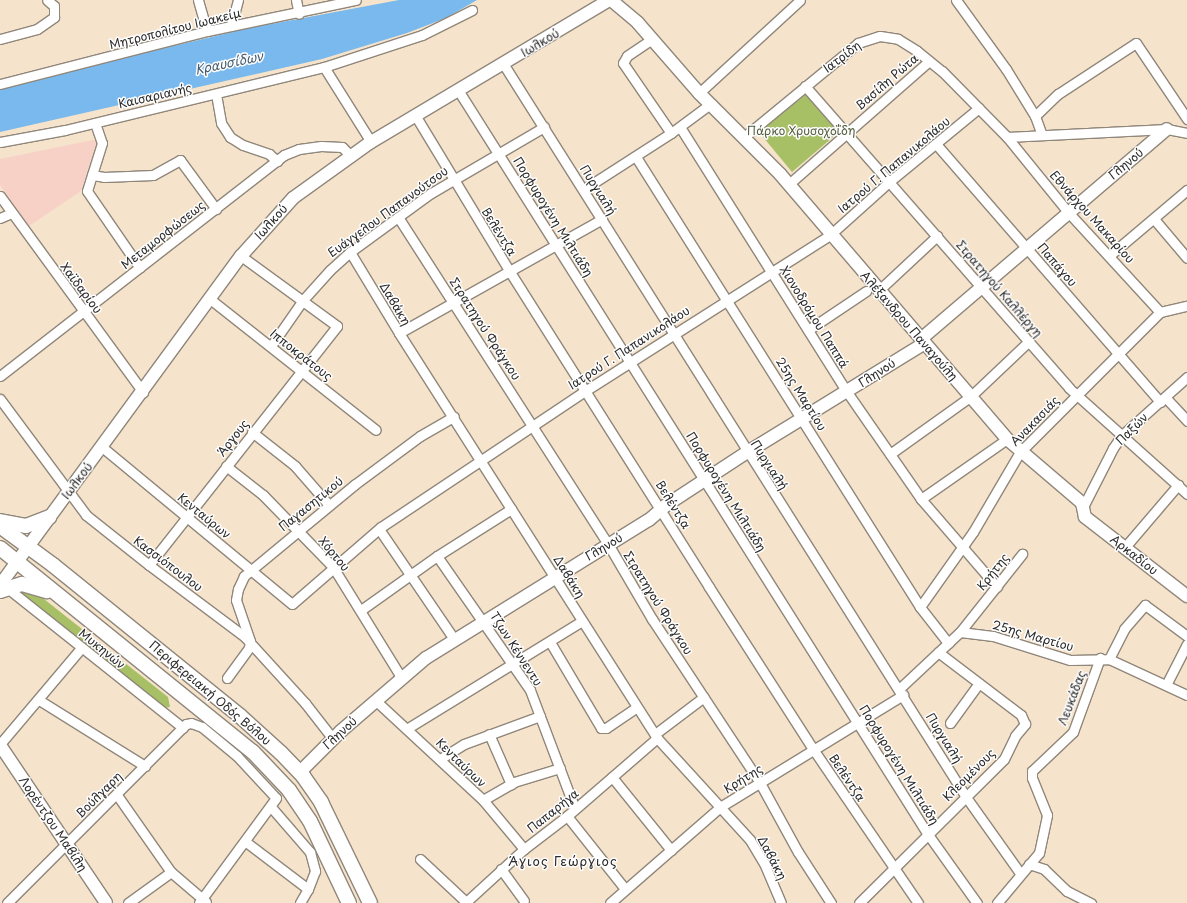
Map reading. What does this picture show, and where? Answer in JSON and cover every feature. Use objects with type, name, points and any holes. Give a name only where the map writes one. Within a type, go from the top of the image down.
[{"type":"main road","points":[[0,521],[26,526],[49,517]]},
{"type":"main road","name":"Περιφερειακή Οδός Βόλου","points":[[0,526],[28,546],[240,716],[299,773],[331,818],[370,903]]},
{"type":"main road","name":"Περιφερειακή Οδός Βόλου","points":[[0,548],[253,752],[288,790],[310,821],[349,903]]},
{"type":"main road","points":[[2,588],[22,584],[38,587],[75,608]]},
{"type":"street","points":[[0,39],[37,29],[54,17],[54,6],[47,0]]},
{"type":"street","points":[[198,0],[207,31]]},
{"type":"street","points":[[231,26],[238,0]]},
{"type":"street","points":[[296,0],[299,14]]},
{"type":"street","name":"Μητροπολίτου Ιωακείμ","points":[[0,84],[207,31],[299,14],[356,0]]},
{"type":"street","points":[[610,0],[628,13],[699,93],[744,137]]},
{"type":"street","name":"Ιωλκού","points":[[2,588],[28,546],[143,392],[241,256],[293,198],[371,142],[458,90],[504,65],[610,0]]},
{"type":"street","points":[[699,93],[800,0]]},
{"type":"street","points":[[956,0],[1006,69],[1035,116],[1042,135]]},
{"type":"street","name":"Καισαριανής","points":[[0,142],[216,94],[324,67],[428,33],[472,10]]},
{"type":"street","name":"Ιατρίδη","points":[[744,137],[858,43],[873,37],[898,39],[929,61],[1008,137]]},
{"type":"street","points":[[652,39],[627,56],[623,63],[671,133]]},
{"type":"street","points":[[1035,116],[1058,94],[1136,43],[1187,119]]},
{"type":"street","name":"Βασίλη Ρώτα","points":[[789,184],[929,61]]},
{"type":"street","name":"Πυργιαλή","points":[[504,65],[584,189],[746,453],[901,692],[966,797],[1020,873]]},
{"type":"street","points":[[324,67],[371,142]]},
{"type":"street","name":"Στρατηγού Καλλέργη","points":[[805,86],[890,181],[1077,396],[1187,494]]},
{"type":"street","name":"Πορφυρογένη Μιλτιάδη","points":[[458,90],[704,481],[858,721],[927,833],[977,903]]},
{"type":"street","points":[[216,94],[221,123],[228,134],[237,142],[269,154],[277,161]]},
{"type":"street","points":[[584,189],[636,157],[680,127],[710,104]]},
{"type":"street","name":"Ιατρού Γ. Παπανικολάου","points":[[290,604],[298,600],[332,567],[379,529],[585,391],[830,234],[890,181],[979,108]]},
{"type":"street","name":"Βελέντζα","points":[[415,115],[510,272],[662,509],[813,749],[892,867],[918,903]]},
{"type":"street","points":[[95,122],[102,143],[87,191],[140,268]]},
{"type":"street","name":"Ευάγγελου Παπανούτσου","points":[[271,346],[303,300],[330,270],[350,252],[453,179],[544,127]]},
{"type":"street","name":"Χιονοδρόμου Παππά","points":[[680,127],[847,392],[922,499],[997,587]]},
{"type":"street","points":[[1008,137],[1167,129],[1187,133]]},
{"type":"street","name":"Γληνού","points":[[299,773],[333,739],[401,677],[454,639],[649,520],[662,509],[746,453],[847,392],[923,341],[981,287],[1027,250],[1068,212],[1167,129]]},
{"type":"street","name":"Αλέξανδρου Παναγούλη","points":[[744,137],[789,184],[830,234],[872,291],[923,341],[1007,439],[1083,509]]},
{"type":"street","name":"Εθνάρχου Μακαρίου","points":[[1008,137],[1068,212],[1110,255],[1160,312]]},
{"type":"street","name":"Παπάγου","points":[[936,144],[1118,353],[1163,400],[1187,421]]},
{"type":"street","name":"Μεταμορφώσεως","points":[[0,376],[277,161],[294,150],[321,146],[342,147],[350,156]]},
{"type":"street","name":"25ης Μαρτίου","points":[[636,157],[803,418],[920,607],[948,643]]},
{"type":"street","points":[[92,174],[104,177],[153,175],[180,160],[216,209]]},
{"type":"street","points":[[1110,255],[1187,190]]},
{"type":"street","name":"Χαϊδαρίου","points":[[0,196],[143,392]]},
{"type":"street","points":[[0,218],[11,212]]},
{"type":"street","name":"Στρατηγού Φράγκου","points":[[398,217],[608,544],[652,619],[760,783],[798,852],[831,903]]},
{"type":"street","points":[[399,333],[557,246],[602,219]]},
{"type":"street","points":[[1154,219],[1187,258]]},
{"type":"street","points":[[808,330],[872,291],[937,236]]},
{"type":"street","name":"Δαβάκη","points":[[350,252],[399,333],[454,416],[511,509],[656,736],[757,850],[778,902]]},
{"type":"street","points":[[241,256],[303,300]]},
{"type":"street","name":"Ιπποκράτους","points":[[210,299],[376,430]]},
{"type":"street","name":"Άργους","points":[[149,565],[252,432],[337,326],[303,300]]},
{"type":"street","points":[[1160,312],[1186,310]]},
{"type":"street","name":"Ανακασιάς","points":[[920,607],[962,547],[1020,452],[1160,312]]},
{"type":"street","points":[[890,454],[971,396],[1029,342]]},
{"type":"street","name":"Παξών","points":[[1083,509],[1122,435],[1187,377]]},
{"type":"street","name":"Κασσιόπουλου","points":[[0,399],[86,515],[149,565],[250,641],[333,739]]},
{"type":"street","name":"Παγασητικού","points":[[250,641],[236,600],[240,583],[250,570],[329,505],[420,436],[454,416]]},
{"type":"street","points":[[252,432],[295,466],[329,505]]},
{"type":"street","points":[[922,499],[1007,439]]},
{"type":"street","name":"Κενταύρων","points":[[102,447],[290,604]]},
{"type":"street","name":"Χόρτου","points":[[226,466],[255,488],[332,567],[361,610],[401,677]]},
{"type":"street","points":[[1125,547],[1178,485]]},
{"type":"street","points":[[361,610],[437,556],[511,509]]},
{"type":"street","name":"Αρκαδίου","points":[[1083,509],[1125,547],[1187,596]]},
{"type":"street","points":[[379,529],[454,639]]},
{"type":"street","name":"Κρήτης","points":[[610,903],[720,807],[858,721],[901,692],[938,652],[960,632],[1022,554]]},
{"type":"street","name":"Τζων Κέννεντυ","points":[[437,556],[484,620],[530,690],[575,809]]},
{"type":"street","name":"Μυκηνών","points":[[2,588],[183,728]]},
{"type":"street","points":[[1105,659],[1124,629],[1145,605],[1187,636]]},
{"type":"street","points":[[408,728],[582,621]]},
{"type":"street","name":"25ης Μαρτίου","points":[[960,632],[993,636],[1070,660],[1105,659],[1187,695]]},
{"type":"street","points":[[227,678],[244,658],[250,641]]},
{"type":"street","points":[[550,642],[602,729],[637,707]]},
{"type":"street","points":[[1166,685],[1187,644]]},
{"type":"street","points":[[0,745],[81,648]]},
{"type":"street","name":"Κλεομένους","points":[[859,903],[892,867],[1004,760],[1015,736],[1026,724],[1021,714],[938,652]]},
{"type":"street","name":"Λευκάδας","points":[[997,903],[1020,873],[1038,853],[1047,819],[1045,808],[1032,778],[1032,771],[1073,732],[1105,659]]},
{"type":"street","points":[[950,723],[979,683]]},
{"type":"street","name":"Παπαρήγα","points":[[465,902],[524,849],[567,816],[656,736],[704,697]]},
{"type":"street","points":[[39,700],[146,766]]},
{"type":"street","name":"Κενταύρων","points":[[375,700],[408,728],[483,800],[524,849]]},
{"type":"street","points":[[440,758],[464,744],[540,716]]},
{"type":"street","name":"Βούλγαρη","points":[[7,903],[183,728],[191,723],[202,727],[237,756],[276,798],[271,807]]},
{"type":"street","points":[[489,734],[511,784]]},
{"type":"street","name":"Λορέντζου Μαβίλη","points":[[0,745],[106,903]]},
{"type":"street","points":[[483,800],[511,784],[560,768]]},
{"type":"street","points":[[612,777],[671,850]]},
{"type":"street","points":[[116,795],[171,872],[203,902],[271,807],[312,857],[315,871],[308,889],[300,903]]},
{"type":"street","points":[[567,816],[625,890]]},
{"type":"street","points":[[246,842],[308,889]]},
{"type":"street","points":[[420,859],[465,902]]},
{"type":"street","points":[[1029,864],[1044,869],[1067,891],[1091,903]]},
{"type":"street","points":[[501,869],[524,901]]},
{"type":"street","points":[[128,903],[171,872]]},
{"type":"shaded area","points":[[93,140],[97,142],[81,191],[29,226],[0,185],[0,159]]},
{"type":"green space","name":"Πάρκο Χρυσοχοΐδη","points":[[806,94],[839,132],[792,172],[759,132]]},
{"type":"green space","points":[[24,590],[44,599],[168,697],[170,707],[164,708],[22,593]]},
{"type":"water","name":"Κραυσίδων","points":[[399,0],[477,0],[446,18],[407,33],[322,59],[0,132],[0,87],[245,29]]},
{"type":"district","name":"Άγιος Γεώργιος","points":[[563,861]]}]
